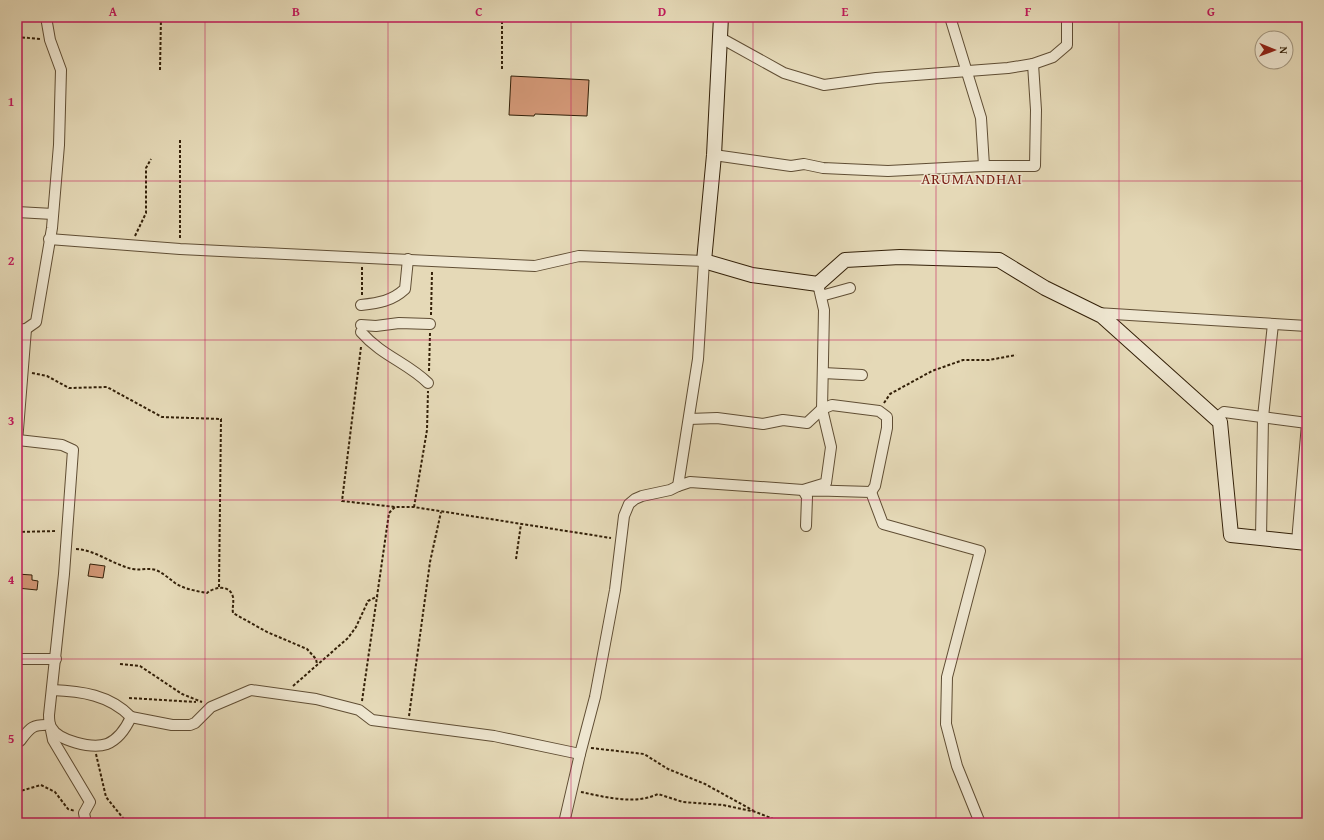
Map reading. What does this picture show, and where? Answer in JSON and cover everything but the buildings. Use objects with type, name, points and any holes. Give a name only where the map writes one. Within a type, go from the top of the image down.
[{"type":"street","points":[[46,17],[50,40],[61,70],[59,145],[53,214],[36,322],[21,329],[23,370],[17,441],[62,445],[73,450],[50,725],[52,740],[90,802],[85,818]]},
{"type":"street","points":[[678,486],[698,359],[704,261],[714,156],[722,17]]},
{"type":"street","points":[[950,17],[981,118],[984,166]]},
{"type":"street","points":[[720,37],[784,74],[824,85],[876,78],[967,72],[1033,64],[1052,57],[1067,45],[1067,17]]},
{"type":"street","points":[[714,156],[791,166],[804,164],[823,168],[888,171],[984,166],[1035,166],[1036,110],[1033,64]]},
{"type":"street","points":[[17,212],[53,214]]},
{"type":"street","points":[[49,239],[180,249],[535,266],[579,256],[704,261],[752,275],[820,290],[850,288]]},
{"type":"street","points":[[820,290],[845,260],[900,257],[999,260],[1045,288],[1102,316],[1220,422],[1231,535],[1302,543],[1307,424],[1224,412],[1216,418]]},
{"type":"street","points":[[361,305],[383,302],[396,297],[405,289],[408,259]]},
{"type":"street","points":[[803,490],[826,483],[831,447],[822,409],[824,310],[820,290]]},
{"type":"street","points":[[1096,313],[1307,326]]},
{"type":"street","points":[[361,328],[399,323],[430,324]]},
{"type":"street","points":[[1261,538],[1263,417],[1273,324]]},
{"type":"street","points":[[361,328],[380,350],[422,376],[428,383]]},
{"type":"street","points":[[822,373],[862,375]]},
{"type":"street","points":[[689,419],[717,418],[763,424],[783,420],[807,423],[822,409],[832,404],[879,411],[887,417],[887,428],[875,486],[871,492]]},
{"type":"street","points":[[564,823],[595,698],[615,590],[624,516],[629,504],[642,496],[670,490],[690,482],[803,490],[871,492]]},
{"type":"street","points":[[803,490],[807,497],[806,526]]},
{"type":"street","points":[[871,492],[883,524],[980,551],[947,677],[946,724],[957,766],[980,823]]},
{"type":"street","points":[[17,659],[56,660]]},
{"type":"street","points":[[52,690],[93,695],[115,704],[131,717],[150,722],[183,726],[195,723],[216,705],[251,690],[316,699],[359,710],[372,720],[494,736],[580,754]]},
{"type":"street","points":[[50,725],[54,731],[72,742],[94,746],[106,744],[115,739],[125,730],[131,717]]},
{"type":"street","points":[[20,741],[31,727],[38,724],[50,725]]},
{"type":"path","points":[[160,70],[161,17]]},
{"type":"path","points":[[502,17],[502,68]]},
{"type":"path","points":[[17,37],[50,40]]},
{"type":"path","points":[[180,140],[180,249]]},
{"type":"path","points":[[130,246],[146,213],[146,168],[151,159]]},
{"type":"path","points":[[361,305],[362,257]]},
{"type":"path","points":[[361,328],[361,351],[342,501],[414,507],[620,540]]},
{"type":"path","points":[[879,411],[890,394],[932,371],[963,360],[990,360],[1016,355]]},
{"type":"path","points":[[23,370],[47,376],[70,388],[107,387],[162,417],[221,419],[219,588]]},
{"type":"path","points":[[359,710],[364,698],[389,513],[395,506]]},
{"type":"path","points":[[408,725],[430,562],[441,512]]},
{"type":"path","points":[[516,559],[521,524]]},
{"type":"path","points":[[17,532],[66,531]]},
{"type":"path","points":[[65,548],[83,549],[109,562],[134,569],[150,568],[160,572],[176,583],[196,591],[207,593],[213,588],[219,588],[230,592],[233,597],[233,613],[267,632],[307,649],[316,659],[317,664]]},
{"type":"path","points":[[285,695],[317,664],[348,638],[356,627],[368,601],[378,596]]},
{"type":"path","points":[[120,664],[140,666],[182,694],[197,702]]},
{"type":"path","points":[[129,698],[197,702],[216,705]]},
{"type":"path","points":[[94,746],[106,797],[128,823]]},
{"type":"path","points":[[580,754],[589,748],[644,754],[668,769],[704,784],[756,812],[773,819],[800,823]]},
{"type":"path","points":[[17,792],[42,786],[55,792],[68,809],[85,818]]},
{"type":"path","points":[[572,790],[620,799],[651,797],[658,794],[684,802],[723,805],[756,812]]},
{"type":"district","name":"ARUMANDHAI","points":[[972,178]]}]
